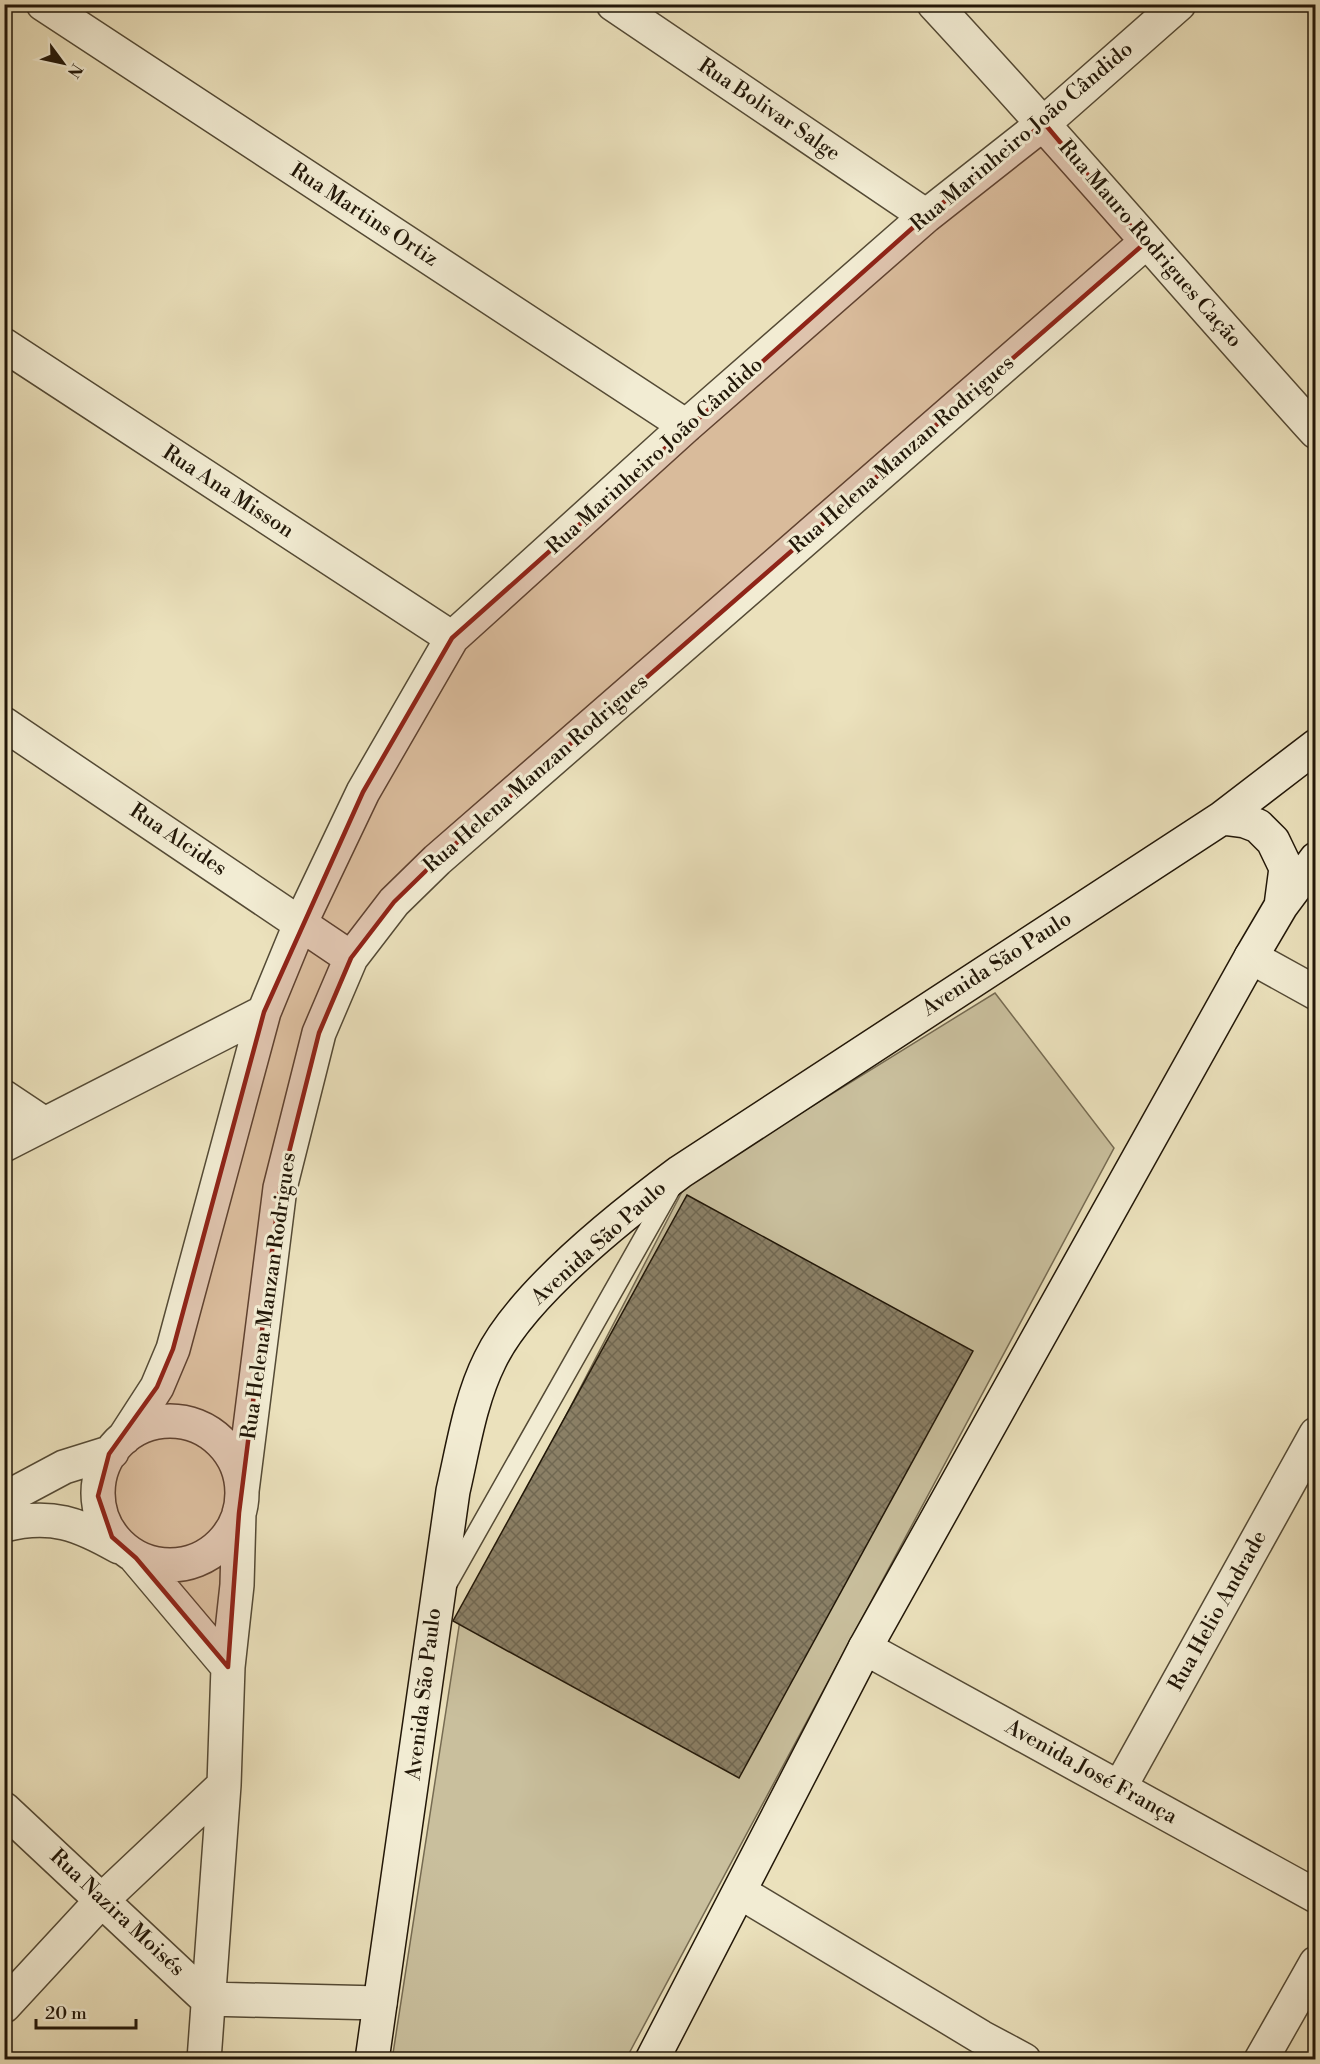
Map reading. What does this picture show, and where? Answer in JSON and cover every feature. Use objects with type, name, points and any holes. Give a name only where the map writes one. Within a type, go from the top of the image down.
[{"type":"street","name":"Rua Martins Ortiz","points":[[43,4],[686,426]]},
{"type":"street","name":"Rua Bolivar Salge","points":[[613,4],[926,216]]},
{"type":"street","name":"Rua Mauro Rodrigues Cação","points":[[934,4],[1044,123],[1146,243],[1316,432]]},
{"type":"street","name":"Rua Marinheiro João Cândido","points":[[264,1012],[301,922],[363,792],[452,638],[686,426],[926,216],[1044,123],[1179,4]]},
{"type":"street","name":"Rua Helena Manzan Rodrigues","points":[[204,2060],[224,1785],[228,1667],[237,1585],[241,1502],[280,1188],[320,1033],[351,958],[394,902],[437,860],[1146,243]]},
{"type":"street","name":"Rua Ana Misson","points":[[4,345],[452,638]]},
{"type":"street","name":"Rua Alcides","points":[[4,724],[301,922],[351,958]]},
{"type":"street","name":"Avenida São Paulo","points":[[372,2060],[391,1944],[435,1607],[453,1491],[468,1424],[490,1359],[515,1320],[561,1272],[636,1205],[680,1172],[1222,818],[1316,746]]},
{"type":"street","points":[[1222,818],[1245,821],[1258,826],[1273,841],[1286,868],[1281,906]]},
{"type":"street","points":[[652,2060],[866,1648],[1251,957],[1281,906],[1316,859]]},
{"type":"street","points":[[1251,957],[1316,993]]},
{"type":"street","points":[[4,1145],[43,1123],[264,1012]]},
{"type":"street","points":[[228,1667],[132,1555],[112,1537],[102,1517],[98,1496],[100,1474],[157,1387],[173,1349],[264,1012]]},
{"type":"street","points":[[4,1097],[43,1123]]},
{"type":"street","points":[[4,1499],[64,1467],[118,1445],[144,1426],[166,1421],[189,1423],[210,1432],[227,1448],[238,1468],[241,1502],[230,1534],[214,1551],[193,1562],[170,1566],[132,1555],[86,1529],[65,1521],[17,1522],[4,1525]]},
{"type":"street","name":"Rua Helio Andrade","points":[[1120,1787],[1316,1434]]},
{"type":"street","name":"Avenida José França","points":[[866,1648],[1316,1896]]},
{"type":"street","points":[[4,2006],[103,1899],[224,1785]]},
{"type":"street","name":"Rua Nazira Moisés","points":[[4,1809],[103,1899],[207,1999]]},
{"type":"street","points":[[740,1892],[975,2048],[1024,2060]]},
{"type":"street","points":[[1261,2060],[1316,1963]]},
{"type":"street","points":[[207,1999],[380,2003]]},
{"type":"lane","points":[[435,1607],[680,1172]]},
{"type":"highlighted area","points":[[1044,123],[1145,243],[437,860],[394,902],[351,958],[319,1033],[280,1188],[239,1513],[228,1667],[136,1558],[112,1537],[98,1496],[109,1454],[157,1387],[173,1349],[264,1012],[363,792],[452,638],[926,216]]},
{"type":"shaded area","points":[[995,993],[1114,1148],[626,2059],[392,2060],[460,1620],[686,1184]]},
{"type":"building","points":[[687,1195],[973,1351],[739,1778],[453,1621]]}]
